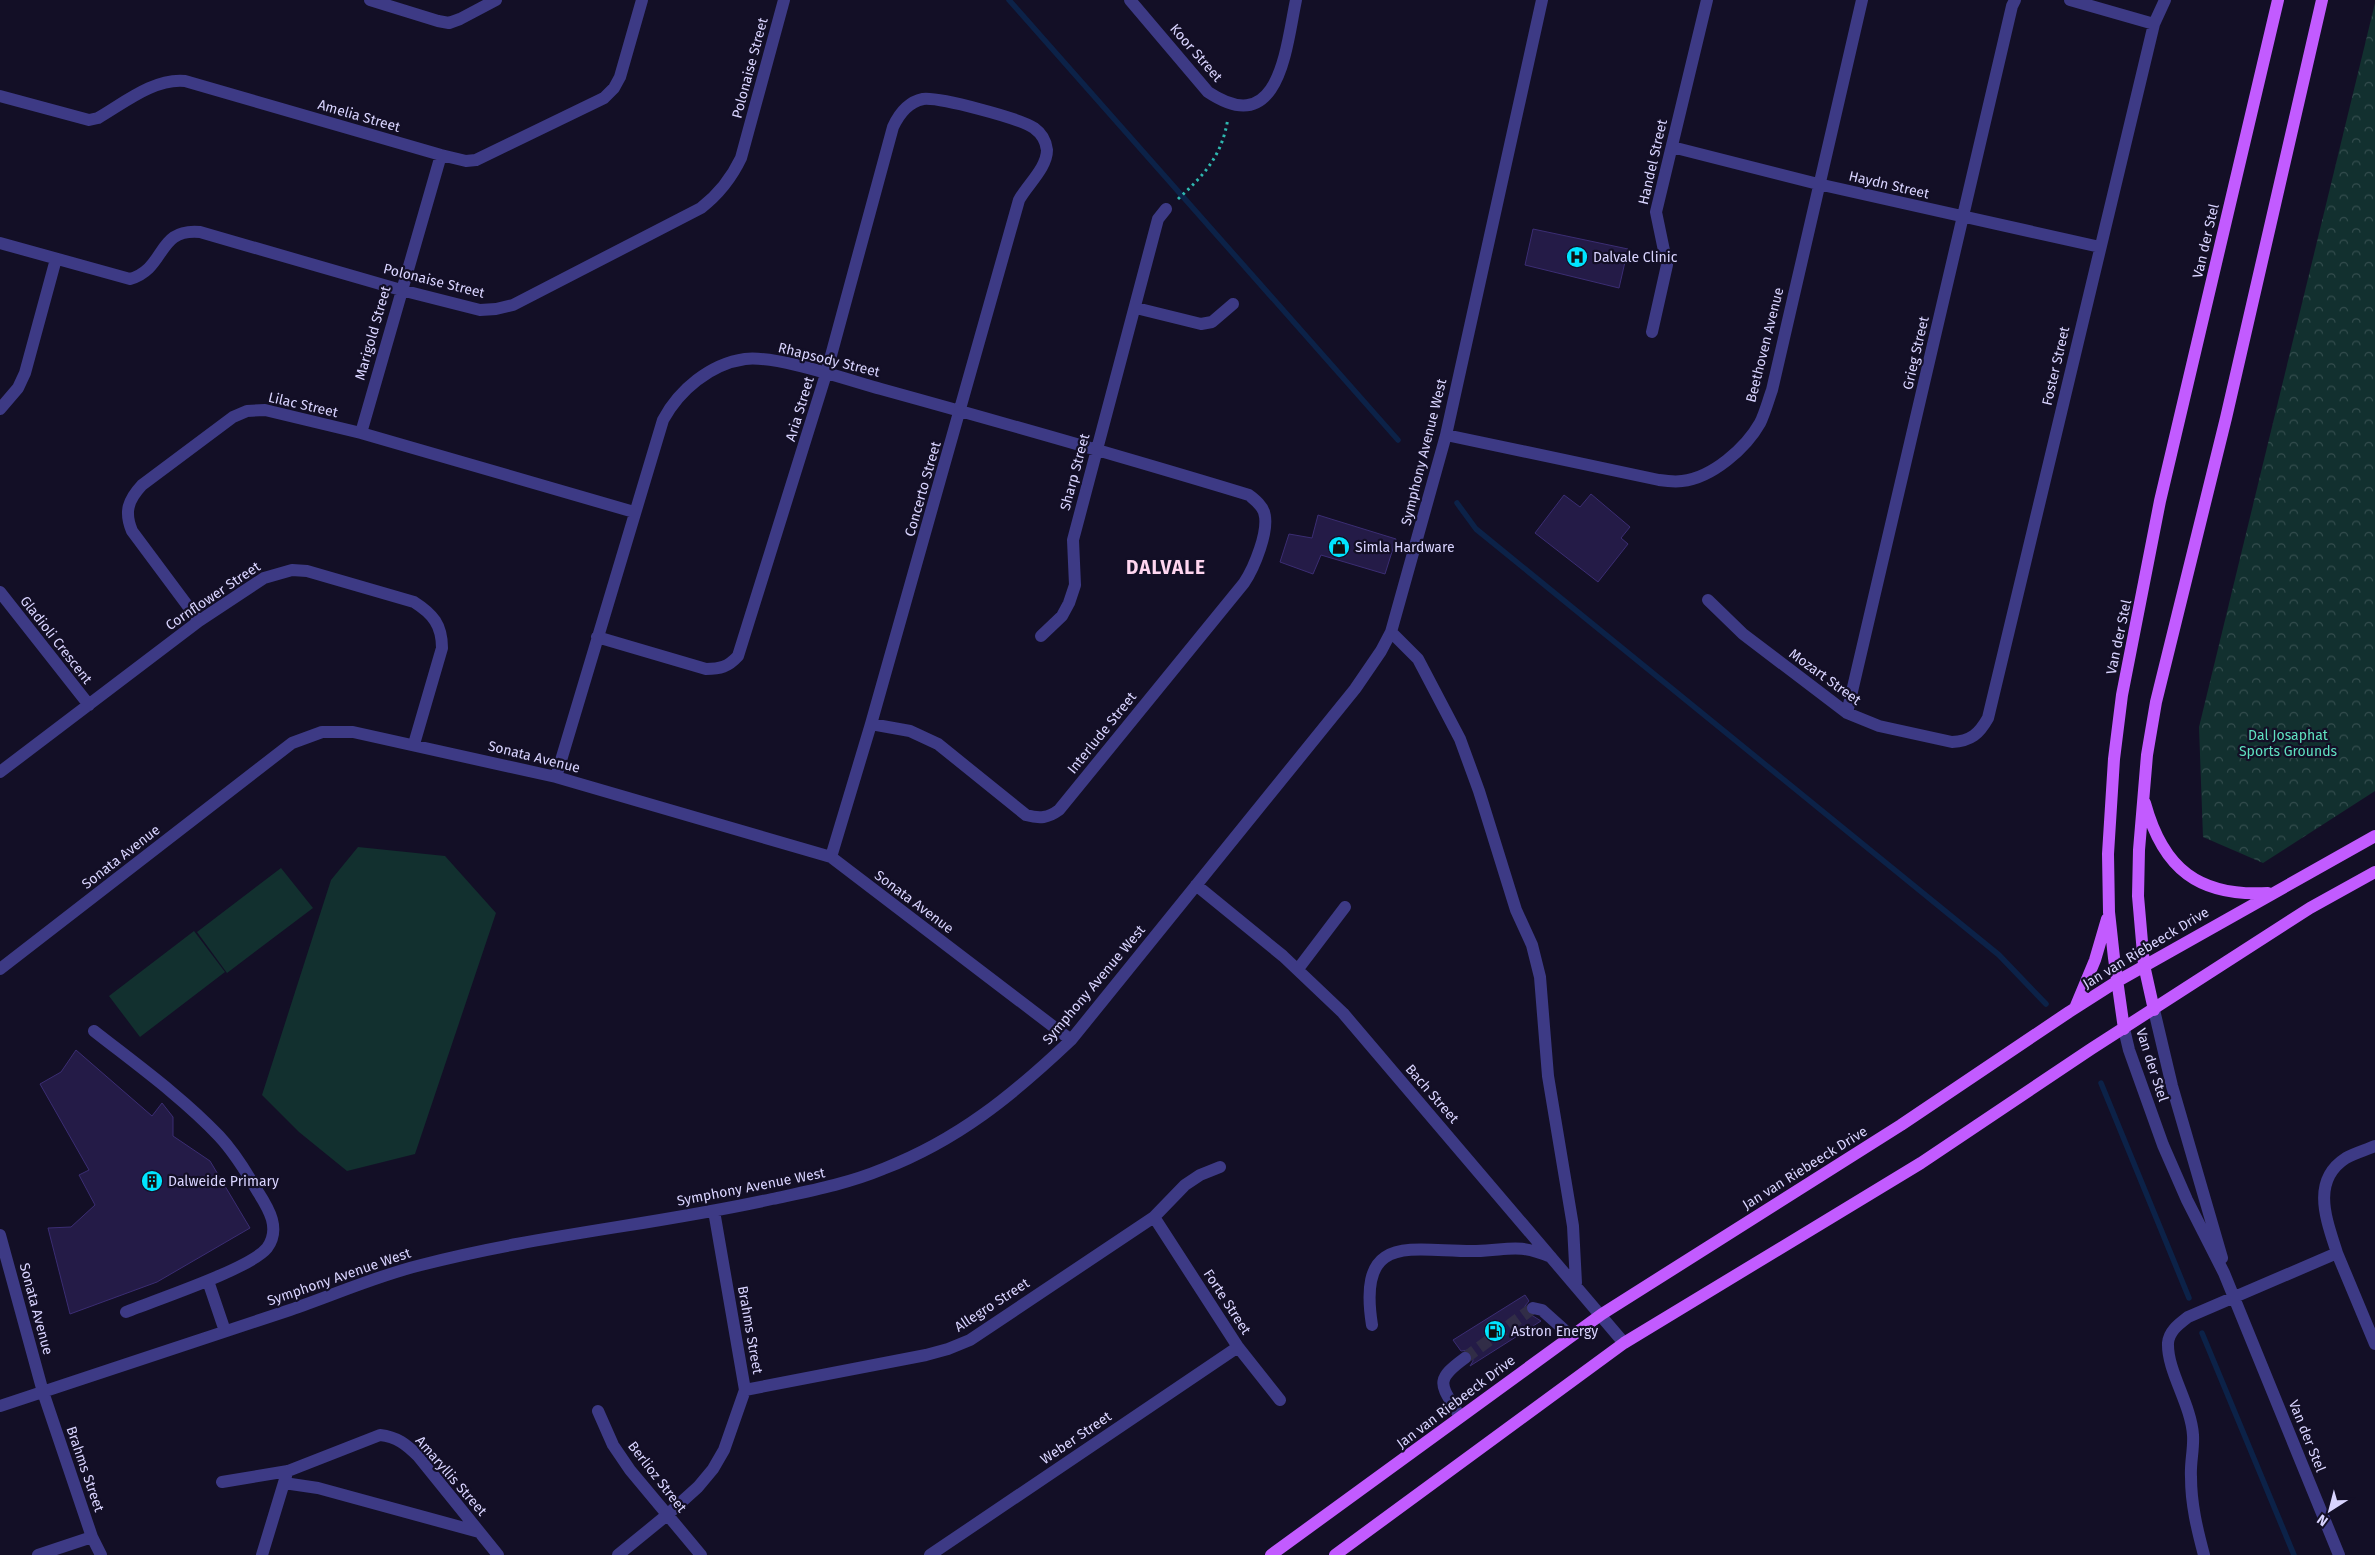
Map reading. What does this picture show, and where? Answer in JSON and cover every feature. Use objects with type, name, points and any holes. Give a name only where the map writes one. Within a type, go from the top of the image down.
[{"type":"main road","name":"Van der Stel","points":[[2124,1029],[2116,982],[2109,912],[2109,808],[2122,695],[2163,491],[2278,0]]},
{"type":"main road","name":"Van der Stel","points":[[2154,1010],[2144,965],[2138,896],[2142,793],[2156,702],[2226,418],[2322,0]]},
{"type":"main road","points":[[2142,793],[2150,822],[2160,843],[2176,867],[2192,880],[2212,888],[2232,892],[2272,893]]},
{"type":"main road","name":"Jan van Riebeeck Drive","points":[[1271,1555],[1602,1314],[1901,1125],[2116,982],[2375,836]]},
{"type":"main road","points":[[1335,1555],[1624,1343],[1921,1163],[2310,908],[2375,872]]},
{"type":"main road","points":[[2075,1008],[2095,960],[2109,912]]},
{"type":"street","points":[[370,0],[438,22],[449,23],[496,0]]},
{"type":"street","name":"Amelia Street","points":[[0,96],[89,120],[98,118],[158,84],[171,79],[185,81],[441,156],[466,161],[487,157],[604,98],[614,88],[620,77],[642,0]]},
{"type":"street","name":"Polonaise Street","points":[[0,243],[130,279],[148,271],[167,243],[178,234],[189,231],[200,232],[401,290],[480,310],[513,305],[701,208],[716,196],[732,178],[741,158],[784,0]]},
{"type":"street","name":"Koor Street","points":[[1130,0],[1208,92],[1228,103],[1238,105],[1255,103],[1270,93],[1280,74],[1296,0]]},
{"type":"street","name":"Symphony Avenue West","points":[[0,1406],[225,1331],[378,1277],[420,1265],[490,1249],[714,1211],[843,1184],[884,1169],[922,1151],[980,1118],[1024,1084],[1071,1040],[1355,689],[1381,651],[1390,632],[1446,435],[1542,0]]},
{"type":"street","name":"Handel Street","points":[[1652,332],[1667,265],[1656,212],[1707,0]]},
{"type":"street","name":"Beethoven Avenue","points":[[1446,435],[1659,480],[1683,482],[1704,474],[1729,459],[1748,442],[1761,421],[1772,390],[1862,0]]},
{"type":"street","name":"Grieg Street","points":[[1847,713],[2012,6],[2015,0]]},
{"type":"street","points":[[2070,0],[2154,24]]},
{"type":"street","name":"Foster Street","points":[[1974,737],[1988,718],[2154,24],[2165,0]]},
{"type":"street","name":"Aria Street","points":[[597,637],[706,668],[720,669],[730,664],[738,656],[826,374],[893,127],[898,116],[906,106],[921,99],[937,99],[1023,123],[1041,134]]},
{"type":"street","name":"Concerto Street","points":[[830,858],[871,724],[1020,200],[1044,163],[1047,152],[1046,142],[1041,134]]},
{"type":"street","name":"Haydn Street","points":[[1672,147],[1818,184],[2100,247]]},
{"type":"street","name":"Marigold Street","points":[[361,433],[441,156]]},
{"type":"street","name":"Sharp Street","points":[[1041,636],[1062,616],[1075,585],[1073,540],[1158,220],[1166,210]]},
{"type":"street","points":[[2,404],[18,388],[25,373],[56,259]]},
{"type":"street","points":[[1136,308],[1201,324],[1212,322],[1234,304]]},
{"type":"street","name":"Rhapsody Street","points":[[556,777],[663,420],[682,391],[725,366],[745,359],[768,360],[826,374],[1097,449],[1248,495]]},
{"type":"street","name":"Lilac Street","points":[[199,621],[132,531],[127,520],[127,507],[132,496],[142,485],[233,417],[247,411],[265,410],[361,433],[634,512]]},
{"type":"street","name":"Interlude Street","points":[[871,724],[910,731],[924,736],[938,744],[1026,815],[1038,818],[1050,816],[1059,810],[1252,572],[1266,524],[1264,512],[1259,503],[1248,495]]},
{"type":"street","name":"Cornflower Street","points":[[0,772],[199,621],[264,578],[292,570],[307,572],[414,602],[428,611],[437,622],[442,633],[442,648],[414,744]]},
{"type":"street","name":"Gladioli Crescent","points":[[0,592],[89,705]]},
{"type":"street","name":"Mozart Street","points":[[1708,600],[1742,634],[1847,713],[1878,726],[1952,742],[1964,741],[1974,737]]},
{"type":"street","points":[[1390,632],[1418,659],[1460,740],[1479,791],[1516,910],[1532,945],[1540,977],[1548,1076],[1573,1226],[1576,1283]]},
{"type":"street","name":"Sonata Avenue","points":[[0,969],[292,744],[322,732],[353,732],[556,777],[830,858],[1071,1040]]},
{"type":"street","name":"Bach Street","points":[[1196,885],[1298,969],[1343,1013],[1576,1283],[1624,1343]]},
{"type":"street","points":[[1298,969],[1345,907]]},
{"type":"street","name":"Van der Stel","points":[[2154,1010],[2194,1168],[2220,1248],[2224,1273]]},
{"type":"street","name":"Van der Stel","points":[[2124,1029],[2129,1050],[2163,1145],[2187,1200],[2235,1298],[2339,1555]]},
{"type":"street","points":[[94,1031],[151,1076],[220,1137],[244,1169],[269,1210],[274,1228],[273,1238],[266,1249],[255,1258],[208,1280],[126,1312]]},
{"type":"street","points":[[2375,1146],[2346,1158],[2333,1170],[2324,1185],[2323,1205],[2337,1253],[2375,1344]]},
{"type":"street","name":"Allegro Street","points":[[745,1390],[948,1350],[970,1340],[1154,1217],[1185,1185],[1200,1175],[1220,1167]]},
{"type":"street","name":"Brahms Street","points":[[618,1555],[698,1487],[713,1469],[724,1450],[745,1390],[714,1211]]},
{"type":"street","name":"Forte Street","points":[[1154,1217],[1238,1346],[1280,1400]]},
{"type":"street","name":"Sonata Avenue","points":[[0,1235],[43,1392]]},
{"type":"street","points":[[1372,1325],[1369,1305],[1375,1269],[1384,1258],[1398,1251],[1427,1248],[1475,1251],[1515,1247],[1532,1249],[1553,1258]]},
{"type":"street","points":[[2204,1555],[2194,1519],[2191,1475],[2193,1435],[2188,1409],[2169,1354],[2168,1342],[2171,1333],[2178,1324],[2188,1317],[2337,1253]]},
{"type":"street","points":[[208,1280],[225,1331]]},
{"type":"street","points":[[1533,1308],[1547,1314],[1571,1336]]},
{"type":"street","name":"Weber Street","points":[[930,1555],[1238,1346]]},
{"type":"street","points":[[1460,1416],[1443,1387],[1442,1380],[1449,1369],[1465,1358]]},
{"type":"street","name":"Brahms Street","points":[[43,1392],[92,1537],[101,1555]]},
{"type":"street","name":"Berlioz Street","points":[[598,1411],[613,1445],[667,1515],[701,1555]]},
{"type":"street","name":"Amaryllis Street","points":[[222,1482],[286,1477],[380,1435],[393,1436],[406,1444],[418,1456],[498,1555]]},
{"type":"street","points":[[262,1555],[286,1477]]},
{"type":"street","name":"Amaryllis Street","points":[[286,1477],[318,1488],[479,1532]]},
{"type":"street","points":[[38,1555],[92,1537]]},
{"type":"path","points":[[1166,210],[1199,180],[1220,150],[1228,118],[1228,103]]},
{"type":"green space","name":"Dal Josaphat Sports Grounds","points":[[2375,3],[2375,791],[2263,863],[2203,837],[2199,727]]},
{"type":"green space","points":[[358,847],[445,856],[496,913],[415,1154],[347,1171],[299,1132],[262,1095],[331,880]]},
{"type":"green space","points":[[281,868],[313,908],[227,973],[197,932]]},
{"type":"green space","points":[[194,931],[225,972],[140,1037],[109,996]]},
{"type":"building","name":"Dalvale Clinic","points":[[1533,229],[1628,249],[1619,288],[1525,265]]},
{"type":"building","points":[[1591,494],[1630,527],[1621,538],[1628,544],[1598,582],[1535,533],[1564,495],[1580,507]]},
{"type":"building","name":"Simla Hardware","points":[[1318,515],[1396,539],[1385,574],[1321,555],[1313,574],[1280,562],[1289,534],[1312,538]]},
{"type":"building","name":"Dalweide Primary","points":[[76,1050],[152,1116],[162,1103],[173,1117],[173,1136],[210,1161],[250,1228],[157,1282],[70,1314],[48,1228],[71,1227],[95,1205],[79,1175],[89,1170],[40,1084],[61,1072]]},
{"type":"building","points":[[1525,1295],[1529,1301],[1525,1306],[1525,1311],[1541,1321],[1470,1366],[1473,1361],[1472,1353],[1468,1350],[1461,1351],[1453,1340]]},
{"type":"waterway","points":[[1009,0],[1398,440]]},
{"type":"waterway","points":[[1457,503],[1476,529],[1999,955],[2046,1004]]},
{"type":"waterway","points":[[2101,1083],[2189,1298]]},
{"type":"waterway","points":[[2202,1333],[2294,1555]]},
{"type":"tunnel","points":[[1465,1358],[1533,1308]]},
{"type":"place","name":"Dalvale Clinic","points":[[1577,257]]},
{"type":"place","name":"Simla Hardware","points":[[1339,547]]},
{"type":"place","name":"Dalweide Primary","points":[[152,1181]]},
{"type":"place","name":"Astron Energy","points":[[1495,1331]]},
{"type":"district","name":"DALVALE","points":[[1166,567]]}]
